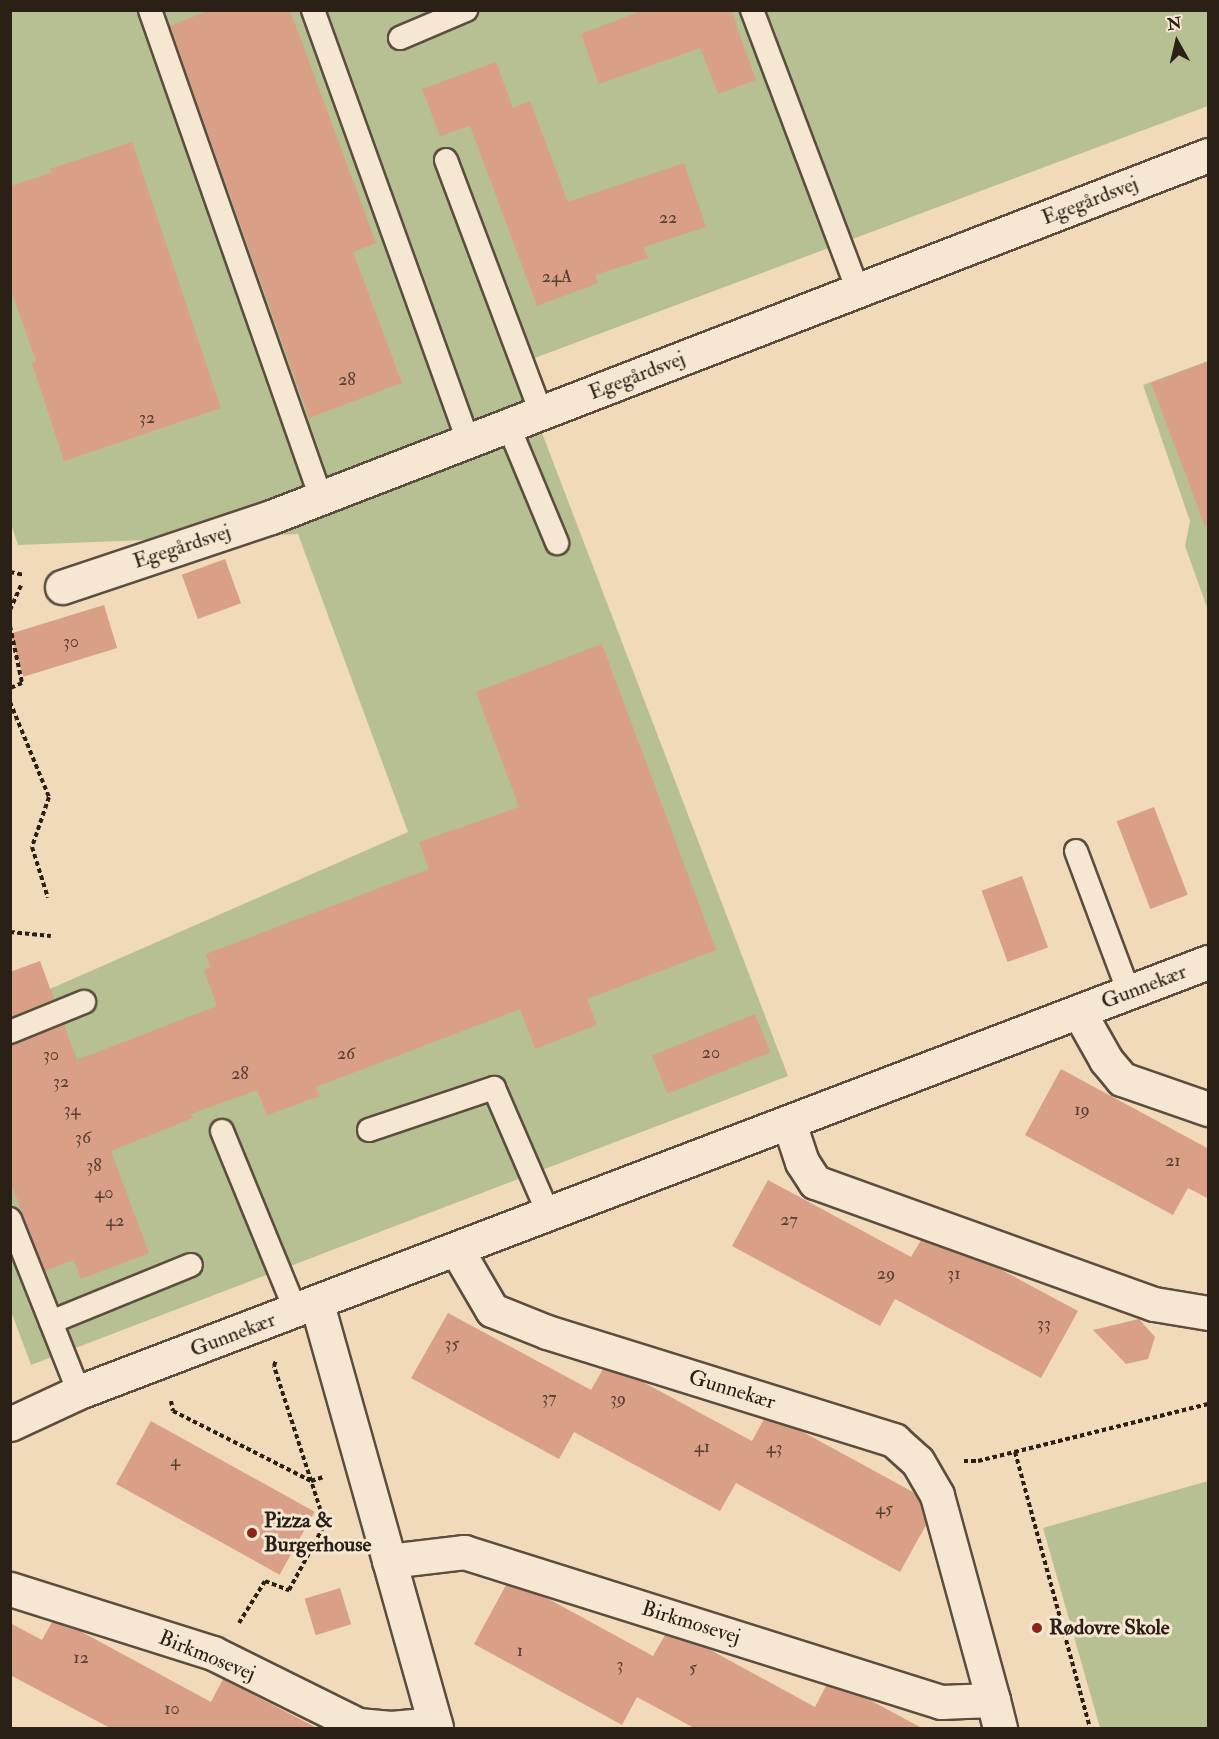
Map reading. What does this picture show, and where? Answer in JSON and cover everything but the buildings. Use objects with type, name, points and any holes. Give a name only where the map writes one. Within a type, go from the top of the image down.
[{"type":"street","name":"Egegårdsvej","points":[[62,587],[321,498],[1209,155]]},
{"type":"street","name":"Gunnekær","points":[[10,1424],[79,1392],[1209,962]]},
{"type":"street","name":"Gunnekær","points":[[1080,1012],[1106,1060],[1122,1078],[1209,1109]]},
{"type":"street","points":[[789,1123],[802,1162],[815,1182],[1154,1304],[1209,1313]]},
{"type":"street","name":"Gunnekær","points":[[456,1250],[492,1310],[547,1332],[894,1440],[917,1461],[937,1495],[959,1575]]},
{"type":"street","name":"Birkmosevej","points":[[10,1589],[213,1653],[358,1725],[391,1728],[435,1726],[388,1561],[307,1307]]},
{"type":"street","name":"Birkmosevej","points":[[388,1561],[464,1552],[941,1702],[997,1714],[959,1575]]},
{"type":"lane","points":[[150,10],[321,498]]},
{"type":"lane","points":[[313,10],[468,441]]},
{"type":"lane","points":[[400,38],[466,10]]},
{"type":"lane","points":[[752,10],[858,290]]},
{"type":"lane","points":[[446,160],[541,412]]},
{"type":"lane","points":[[508,425],[557,543]]},
{"type":"lane","points":[[1076,851],[1129,993]]},
{"type":"lane","points":[[10,1032],[84,1002]]},
{"type":"lane","points":[[369,1130],[494,1088],[549,1215]]},
{"type":"lane","points":[[222,1131],[307,1307]]},
{"type":"lane","points":[[10,1219],[79,1392]]},
{"type":"lane","points":[[51,1322],[191,1264]]},
{"type":"path","points":[[10,610],[25,575]]},
{"type":"path","points":[[10,627],[22,682],[10,688]]},
{"type":"path","points":[[10,702],[49,797],[32,847],[48,898]]},
{"type":"path","points":[[10,932],[51,936]]},
{"type":"path","points":[[213,1653],[237,1625],[265,1581],[289,1590],[325,1524],[274,1366],[307,1307]]},
{"type":"path","points":[[161,1362],[173,1411],[311,1481]]},
{"type":"path","points":[[978,1461],[1209,1404]]},
{"type":"path","points":[[1015,1452],[1090,1728]]},
{"type":"green space","points":[[11,11],[1208,11],[1208,106],[516,365],[788,1076],[31,1365],[11,1311],[11,1006],[408,832],[298,534],[18,545],[10,521]]},
{"type":"green space","points":[[1208,361],[1208,610],[1185,546],[1190,521],[1143,385]]},
{"type":"green space","points":[[1208,1481],[1208,1728],[1100,1728],[1043,1528]]},
{"type":"place","name":"Pizza & Burgerhouse","points":[[252,1533]]},
{"type":"place","name":"Rødovre Skole","points":[[1037,1628]]}]
